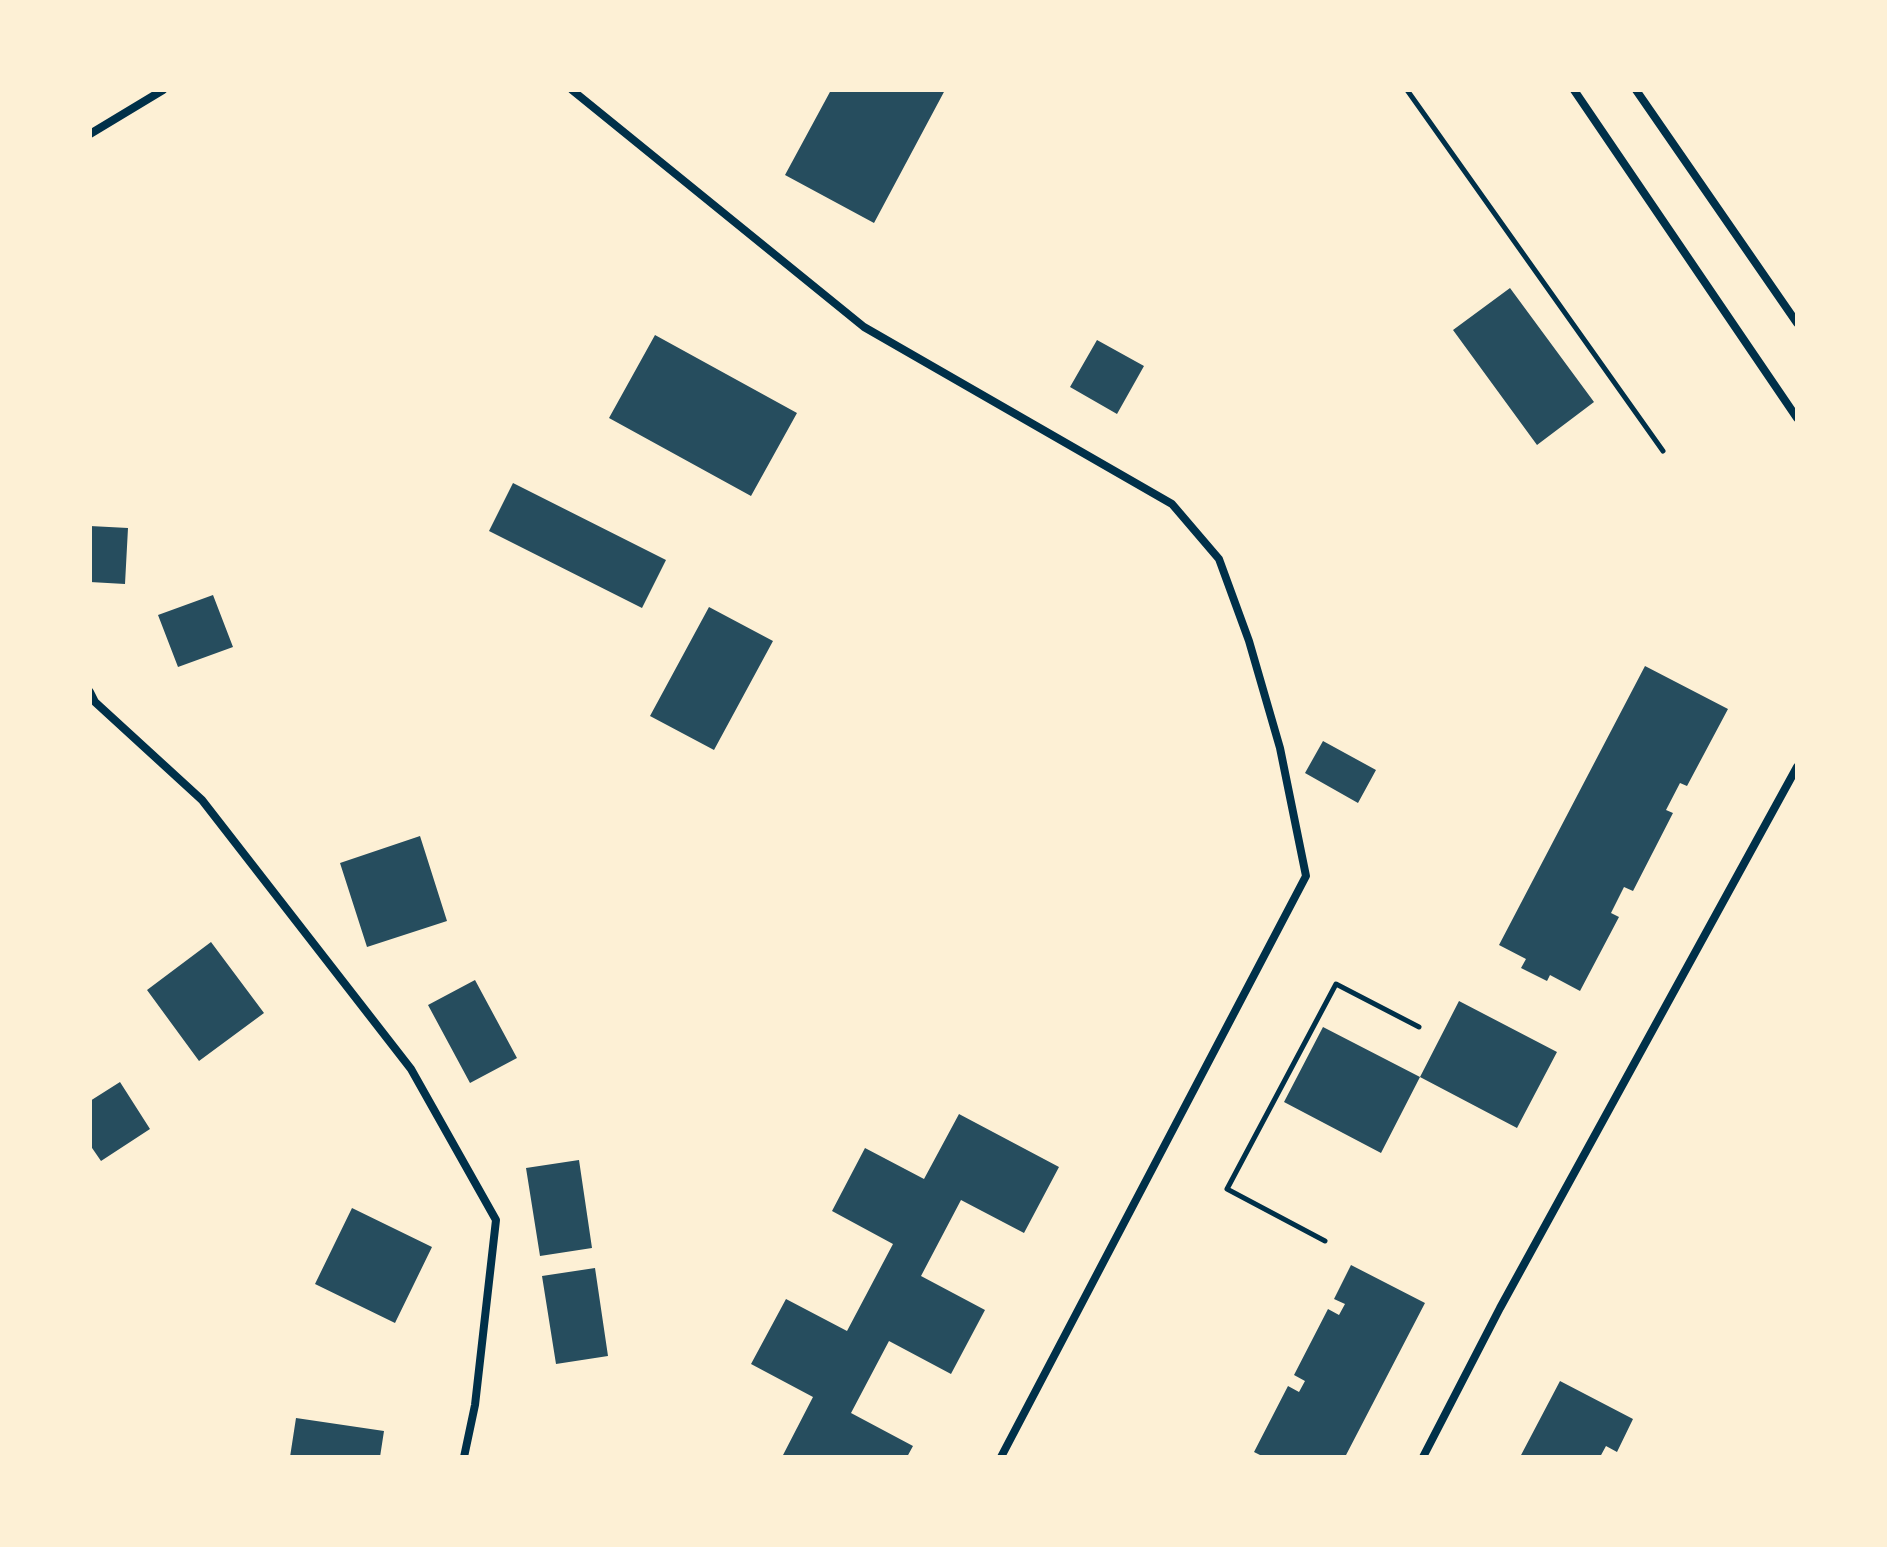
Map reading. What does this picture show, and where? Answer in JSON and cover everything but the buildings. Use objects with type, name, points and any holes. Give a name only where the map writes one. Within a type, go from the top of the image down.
[{"type":"street","points":[[90,134],[163,90]]},
{"type":"street","points":[[572,90],[864,327],[1172,504],[1219,559],[1249,641],[1280,748],[1306,876],[1001,1457]]},
{"type":"street","points":[[1574,90],[1797,418]]},
{"type":"street","points":[[1636,90],[1797,323]]},
{"type":"street","points":[[90,692],[95,702],[202,800],[401,1057],[496,1220],[475,1405],[464,1457]]},
{"type":"street","points":[[1423,1457],[1508,1294],[1797,767]]},
{"type":"path","points":[[1407,90],[1663,451]]},
{"type":"path","points":[[1325,1241],[1227,1189],[1336,984],[1419,1027]]}]
